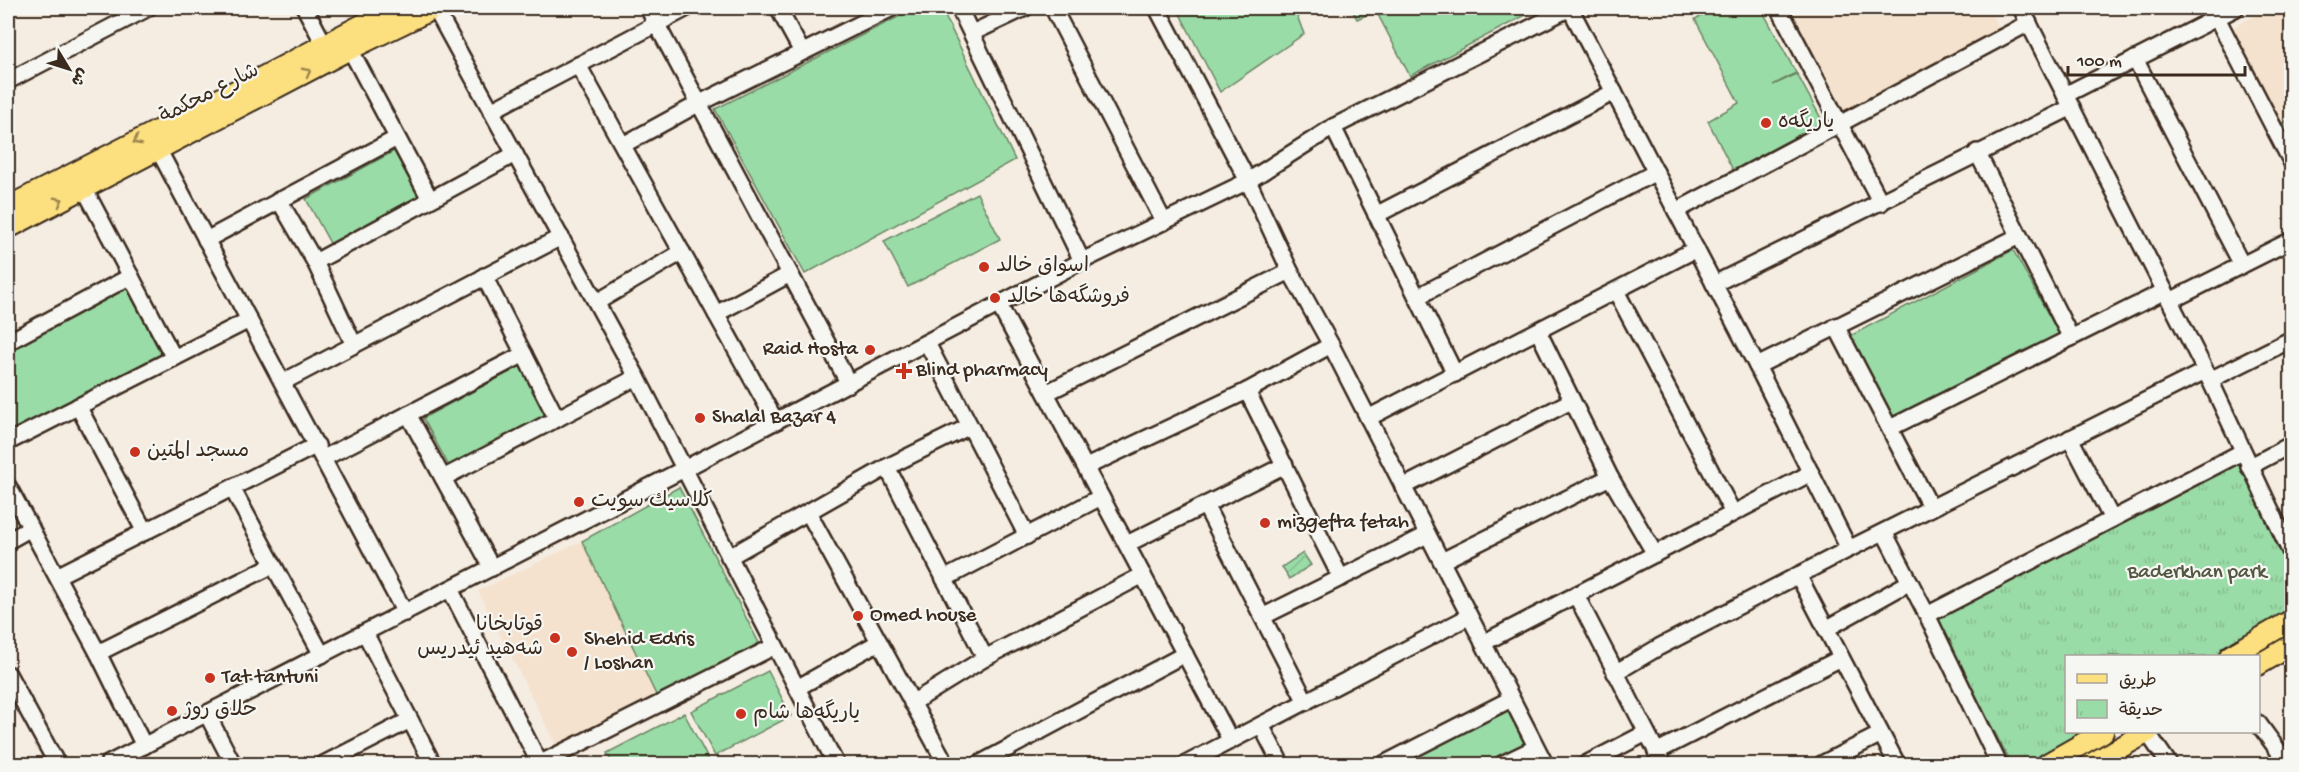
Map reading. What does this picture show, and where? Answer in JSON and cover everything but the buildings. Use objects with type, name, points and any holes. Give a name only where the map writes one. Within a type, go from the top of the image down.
[{"type":"main road","name":"شارع محكمة","points":[[263,86],[324,44],[394,8]]},
{"type":"main road","name":"شارع محكمة","points":[[8,207],[263,86],[350,49],[435,8]]},
{"type":"main road","name":"شارع محكمة","points":[[8,228],[158,149],[234,100]]},
{"type":"main road","points":[[2233,655],[2292,620]]},
{"type":"main road","points":[[2260,664],[2292,645]]},
{"type":"main road","points":[[2047,765],[2101,733]]},
{"type":"main road","points":[[2091,765],[2146,733]]},
{"type":"street","points":[[8,81],[148,8]]},
{"type":"street","points":[[305,8],[324,44]]},
{"type":"street","points":[[435,8],[637,377],[836,765]]},
{"type":"street","points":[[648,8],[849,384]]},
{"type":"street","points":[[491,111],[687,8]]},
{"type":"street","points":[[778,8],[802,52]]},
{"type":"street","points":[[623,145],[698,104],[892,8]]},
{"type":"street","points":[[959,8],[1082,261]]},
{"type":"street","points":[[972,33],[1025,8]]},
{"type":"street","points":[[1053,8],[1164,222]]},
{"type":"street","points":[[1157,8],[1248,181],[1290,271],[1331,345],[1545,765]]},
{"type":"street","points":[[108,765],[132,759],[144,746],[776,422],[1082,261],[1248,181],[1333,127],[1570,8],[1757,366],[1849,549]]},
{"type":"street","points":[[1779,8],[1881,203]]},
{"type":"street","points":[[1714,284],[1881,203],[2068,101],[2135,59],[2236,8]]},
{"type":"street","points":[[1676,211],[1840,123],[2025,12],[2207,375],[2292,555]]},
{"type":"street","points":[[2217,18],[2292,163]]},
{"type":"street","points":[[350,49],[430,199]]},
{"type":"street","points":[[2135,59],[2242,265]]},
{"type":"street","points":[[578,65],[776,422]]},
{"type":"street","points":[[1376,215],[1614,92]]},
{"type":"street","points":[[1333,127],[1455,374]]},
{"type":"street","points":[[206,240],[397,138]]},
{"type":"street","points":[[158,149],[405,613]]},
{"type":"street","points":[[1977,152],[2071,338]]},
{"type":"street","points":[[315,262],[515,154]]},
{"type":"street","points":[[1417,297],[1656,172]]},
{"type":"street","points":[[84,188],[174,358]]},
{"type":"street","points":[[279,200],[315,262],[354,345]]},
{"type":"street","points":[[1757,366],[2019,236]]},
{"type":"street","points":[[283,382],[561,237]]},
{"type":"street","points":[[1890,428],[2071,338],[2242,265],[2292,240]]},
{"type":"street","points":[[1368,418],[1696,249]]},
{"type":"street","points":[[597,302],[682,252]]},
{"type":"street","points":[[1046,393],[1290,271]]},
{"type":"street","points":[[716,314],[790,274]]},
{"type":"street","points":[[8,342],[131,276]]},
{"type":"street","points":[[484,276],[557,419]]},
{"type":"street","points":[[1617,291],[1733,513]]},
{"type":"street","points":[[999,305],[1232,741]]},
{"type":"street","points":[[8,442],[249,320]]},
{"type":"street","points":[[1836,326],[1931,508]]},
{"type":"street","points":[[1538,331],[1610,477],[1655,554]]},
{"type":"street","points":[[1615,673],[1659,647],[1798,575],[2070,438],[2292,339]]},
{"type":"street","points":[[927,343],[1026,536]]},
{"type":"street","points":[[1086,467],[1247,391],[1331,345]]},
{"type":"street","points":[[57,576],[232,488],[408,414],[524,354]]},
{"type":"street","points":[[443,478],[637,377]]},
{"type":"street","points":[[1247,391],[1341,578]]},
{"type":"street","points":[[1403,486],[1571,401]]},
{"type":"street","points":[[78,406],[145,532]]},
{"type":"street","points":[[408,414],[492,568]]},
{"type":"street","points":[[729,558],[887,467],[970,426]]},
{"type":"street","points":[[2070,438],[2112,519]]},
{"type":"street","points":[[2250,468],[2292,444]]},
{"type":"street","points":[[1927,615],[2242,452]]},
{"type":"street","points":[[1127,544],[1285,465]]},
{"type":"street","points":[[887,467],[985,658]]},
{"type":"street","points":[[1483,643],[1811,473]]},
{"type":"street","points":[[1442,561],[1610,477]]},
{"type":"street","points":[[8,486],[98,653],[144,746]]},
{"type":"street","points":[[232,488],[322,655]]},
{"type":"street","points":[[944,579],[1101,497]]},
{"type":"street","points":[[1205,505],[1264,616],[1306,702]]},
{"type":"street","points":[[807,512],[946,765]]},
{"type":"street","points":[[8,541],[31,528]]},
{"type":"street","points":[[1884,532],[1927,615],[1999,765]]},
{"type":"street","points":[[1264,616],[1427,534]]},
{"type":"street","points":[[98,653],[273,565]]},
{"type":"street","points":[[912,703],[985,658],[1143,574]]},
{"type":"street","points":[[1798,575],[1897,765]]},
{"type":"street","points":[[1826,629],[1910,582]]},
{"type":"street","points":[[450,590],[539,764],[775,646]]},
{"type":"street","points":[[1576,595],[1659,758],[1841,658]]},
{"type":"street","points":[[1186,765],[1468,617]]},
{"type":"street","points":[[365,633],[434,765]]},
{"type":"street","points":[[797,688],[879,642]]},
{"type":"street","points":[[979,765],[1185,654]]},
{"type":"street","points":[[8,674],[57,765]]},
{"type":"street","points":[[1384,765],[1511,699]]},
{"type":"street","points":[[207,714],[233,765]]},
{"type":"street","points":[[331,763],[410,720]]},
{"type":"street","points":[[2260,724],[2288,765]]},
{"type":"street","points":[[1262,725],[1281,765]]},
{"type":"street","points":[[1586,765],[1646,733]]},
{"type":"street","points":[[2149,733],[2169,765]]},
{"type":"street","points":[[1822,765],[1881,734]]},
{"type":"street","points":[[1502,765],[1535,748]]},
{"type":"shaded area","points":[[1786,8],[1988,8],[2002,33],[1842,116]]},
{"type":"shaded area","points":[[2271,8],[2291,8],[2291,116],[2281,122],[2233,27]]},
{"type":"shaded area","name":"Shehid Edris / Loshan","points":[[582,541],[658,699],[556,745],[478,591]]},
{"type":"green space","points":[[916,8],[941,8],[1015,160],[805,274],[715,109]]},
{"type":"green space","points":[[1177,8],[1294,8],[1304,34],[1220,92]]},
{"type":"green space","points":[[1351,8],[1539,8],[1410,76],[1376,11],[1357,19]]},
{"type":"green space","points":[[1717,8],[1761,8],[1796,73],[1773,85],[1797,74],[1824,124],[1734,172],[1708,121],[1739,103],[1695,19]]},
{"type":"green space","points":[[2291,118],[2291,145],[2281,124]]},
{"type":"green space","points":[[407,144],[432,190],[331,245],[306,199]]},
{"type":"green space","points":[[977,193],[1000,239],[908,287],[884,241]]},
{"type":"green space","points":[[2013,250],[2059,334],[1893,418],[1850,336]]},
{"type":"green space","points":[[127,288],[161,354],[8,434],[8,351]]},
{"type":"green space","points":[[521,366],[547,414],[449,466],[423,418]]},
{"type":"green space","name":"Baderkhan park","points":[[2239,459],[2291,572],[2291,612],[2218,655],[2065,655],[2065,733],[2086,733],[2032,764],[2011,764],[1936,617]]},
{"type":"green space","points":[[679,487],[759,643],[658,699],[582,541]]},
{"type":"green space","points":[[1303,553],[1311,565],[1289,579],[1282,567]]},
{"type":"green space","name":"ياريگه‌ها شام","points":[[768,671],[791,716],[715,756],[691,711]]},
{"type":"green space","points":[[1508,708],[1527,746],[1491,764],[1398,764]]},
{"type":"green space","points":[[684,713],[708,759],[697,764],[613,764],[607,753]]},
{"type":"place","name":"یاریگه‌ه","points":[[1766,123]]},
{"type":"place","name":"اسواق خالد","points":[[984,267]]},
{"type":"place","name":"فروشگەها خالد","points":[[995,298]]},
{"type":"place","name":"Raid Hosta","points":[[870,350]]},
{"type":"place","name":"Blind pharmacy","points":[[904,371]]},
{"type":"place","name":"Shalal Bazar 4","points":[[700,418]]},
{"type":"place","name":"مسجد المتين","points":[[135,452]]},
{"type":"place","name":"كلاسيك سويت","points":[[579,502]]},
{"type":"place","name":"mizgefta fetah","points":[[1265,523]]},
{"type":"place","name":"Omed house","points":[[858,616]]},
{"type":"place","name":"قوتابخانا شەهید ئیدریس","points":[[555,638]]},
{"type":"place","name":"Shehid Edris / Loshan","points":[[572,652]]},
{"type":"place","name":"Tat tantuni","points":[[210,678]]},
{"type":"place","name":"حلاق روژ","points":[[172,711]]},
{"type":"place","name":"ياريگه‌ها شام","points":[[741,714]]}]
